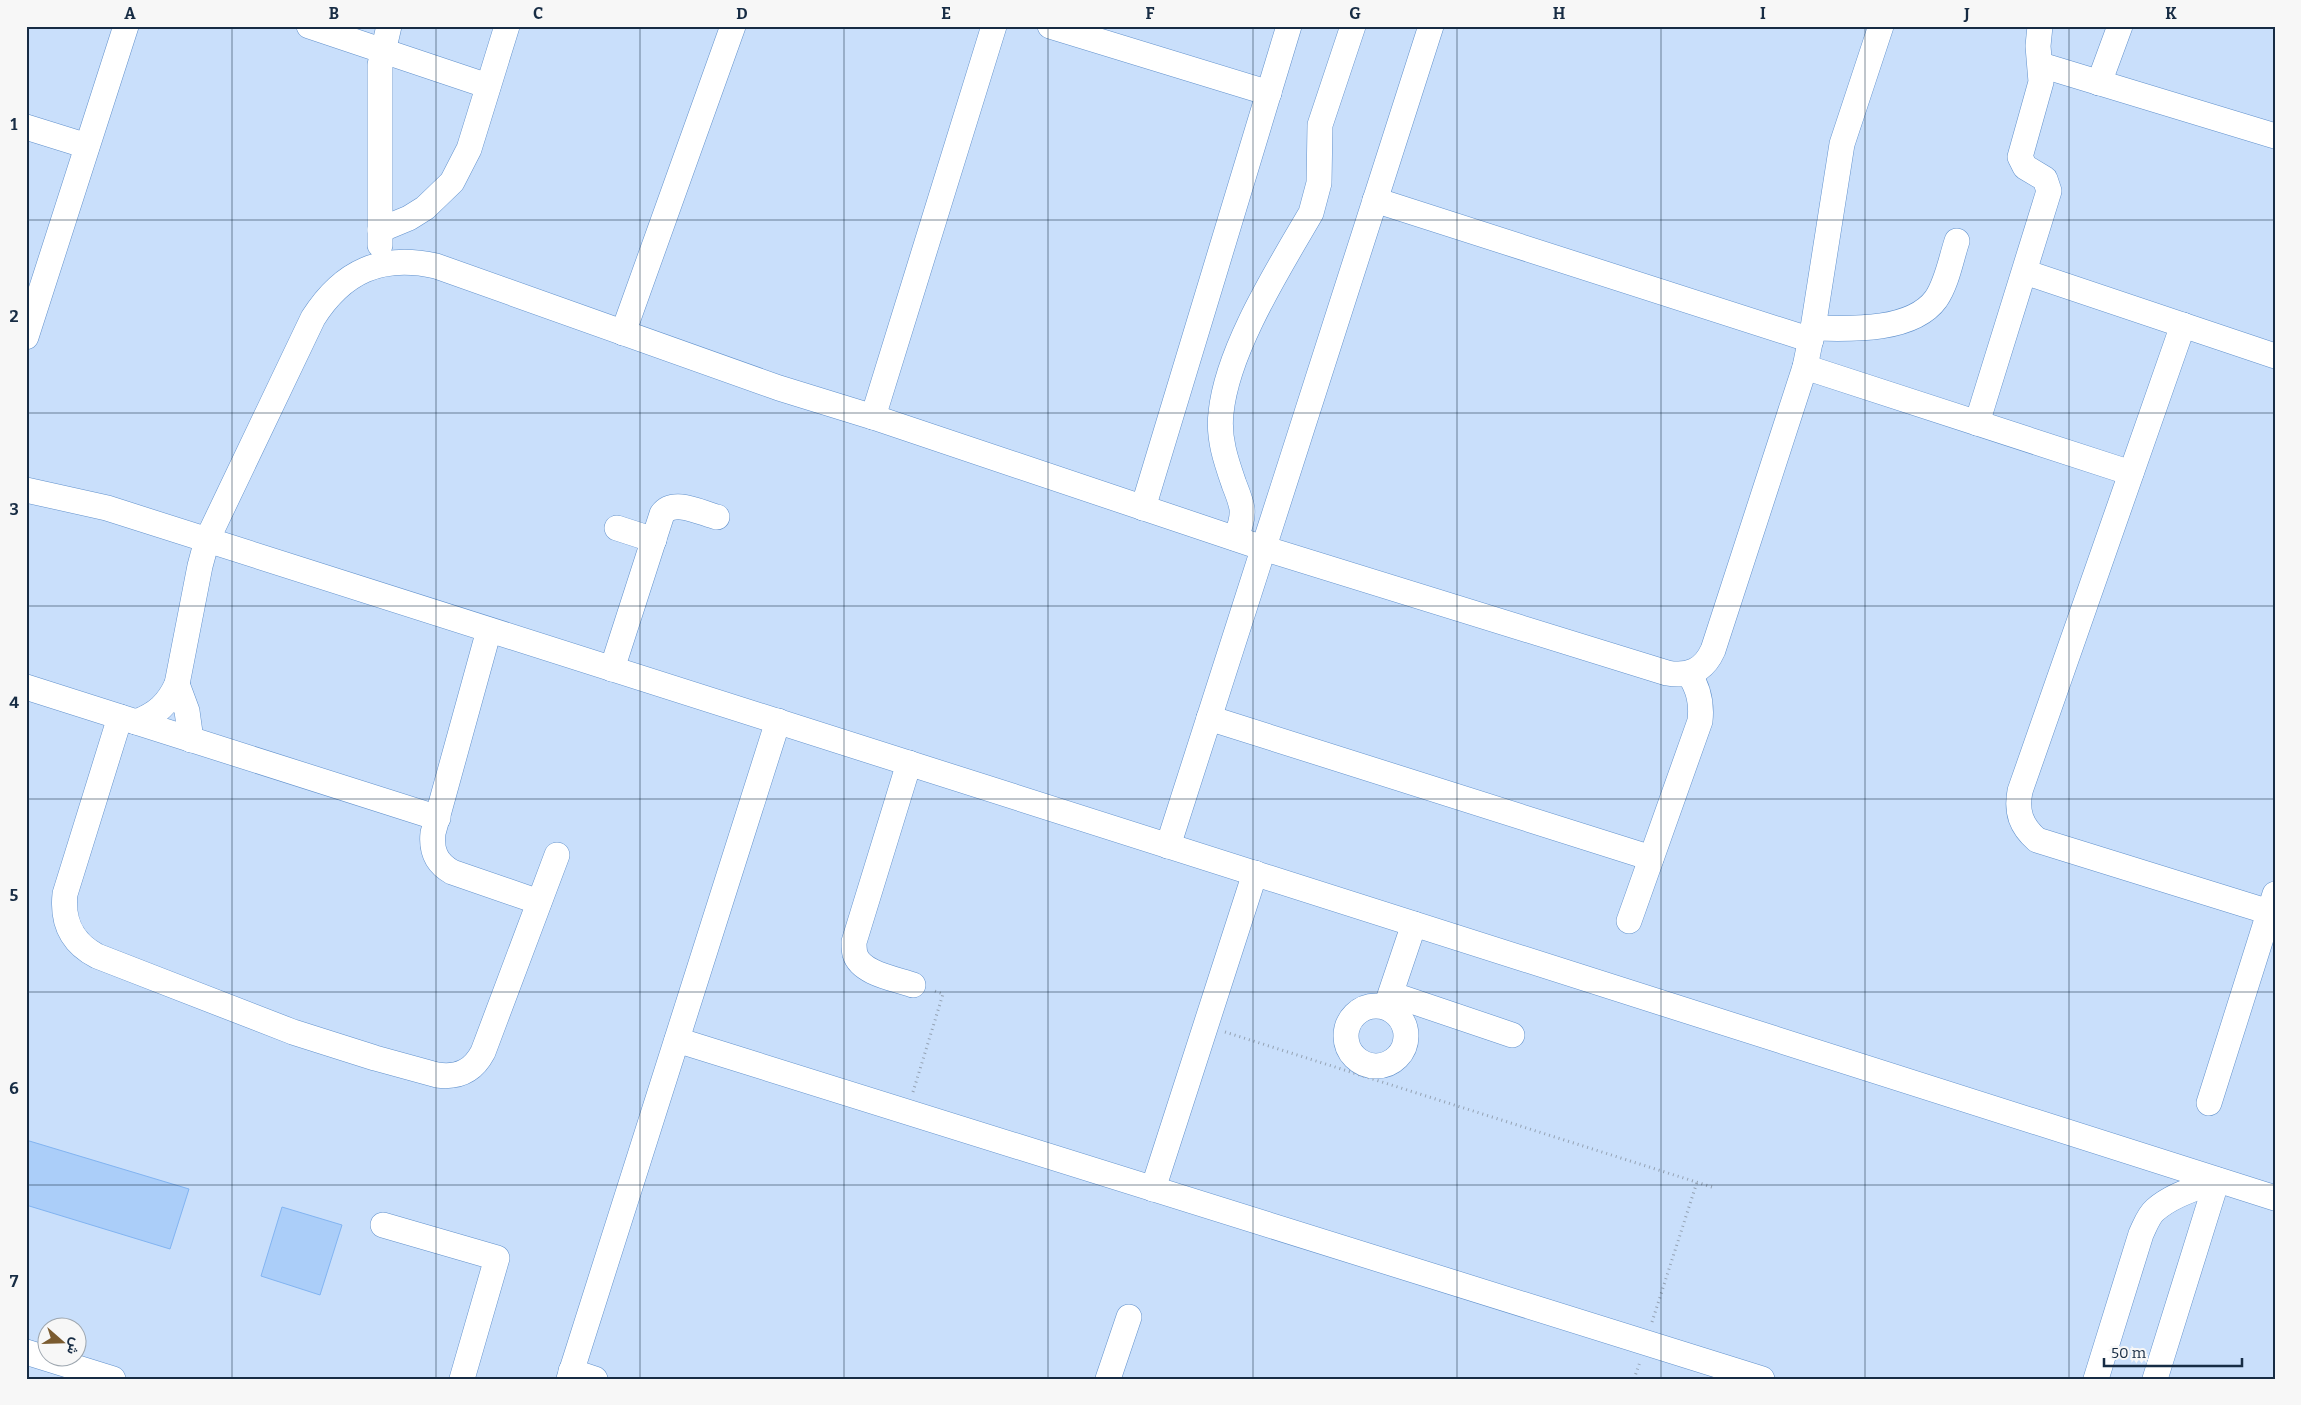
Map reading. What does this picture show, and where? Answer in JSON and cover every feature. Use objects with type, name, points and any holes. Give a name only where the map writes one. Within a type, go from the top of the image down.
[{"type":"street","points":[[26,337],[126,26]]},
{"type":"street","points":[[309,26],[488,86]]},
{"type":"street","points":[[380,264],[382,51],[389,26]]},
{"type":"street","points":[[380,230],[425,208],[452,182],[469,149],[507,26]]},
{"type":"street","points":[[622,333],[733,26]]},
{"type":"street","points":[[873,417],[994,26]]},
{"type":"street","points":[[1050,26],[1269,93]]},
{"type":"street","points":[[1142,508],[1289,26]]},
{"type":"street","points":[[1235,538],[1240,525],[1242,509],[1222,442],[1222,400],[1242,342],[1254,315],[1311,212],[1316,198],[1320,168],[1320,126],[1353,26]]},
{"type":"street","points":[[1168,846],[1430,26]]},
{"type":"street","points":[[128,719],[150,717],[162,708],[171,697],[177,684],[200,566],[208,540],[312,318],[334,289],[348,278],[380,264],[399,262],[418,262],[436,266],[779,388],[873,417],[1263,548],[1667,673],[1678,675],[1690,674],[1708,660],[1713,650],[1805,367],[1812,334],[1842,144],[1880,26]]},
{"type":"street","points":[[1977,423],[2049,191],[2045,179],[2025,167],[2020,157],[2041,82],[2038,46],[2040,26]]},
{"type":"street","points":[[2099,83],[2120,26]]},
{"type":"street","points":[[2041,65],[2275,136]]},
{"type":"street","points":[[26,127],[87,146]]},
{"type":"street","points":[[1375,200],[1812,334],[1867,329],[1923,312],[1937,298],[1957,241]]},
{"type":"street","points":[[2025,272],[2275,356]]},
{"type":"street","points":[[2182,325],[2020,791],[2018,805],[2020,819],[2032,836],[2050,846],[2272,903],[2209,1103]]},
{"type":"street","points":[[1805,367],[2131,473]]},
{"type":"street","points":[[26,490],[106,508],[208,540],[2275,1198]]},
{"type":"street","points":[[612,669],[662,514],[669,507],[678,506],[716,517]]},
{"type":"street","points":[[618,528],[654,540]]},
{"type":"street","points":[[490,630],[438,818],[432,842],[433,851],[444,867],[539,902]]},
{"type":"street","points":[[1629,921],[1700,721],[1701,701],[1695,682],[1690,674]]},
{"type":"street","points":[[177,684],[187,711],[191,740]]},
{"type":"street","points":[[26,687],[438,818]]},
{"type":"street","points":[[1209,718],[1651,858]]},
{"type":"street","points":[[128,719],[65,894],[63,907],[65,919],[77,942],[97,956],[293,1032],[374,1058],[448,1077],[470,1070],[478,1062],[557,855]]},
{"type":"street","points":[[595,1379],[570,1375],[778,721]]},
{"type":"street","points":[[909,763],[854,942],[855,955],[870,970],[914,985]]},
{"type":"street","points":[[1153,1189],[1255,873]]},
{"type":"street","points":[[1389,1001],[1414,924]]},
{"type":"street","points":[[1389,1001],[1405,1026],[1406,1040],[1402,1053],[1392,1062],[1364,1071],[1347,1046],[1346,1033],[1350,1020],[1360,1010],[1389,1001],[1512,1035]]},
{"type":"street","points":[[677,1040],[1762,1379]]},
{"type":"street","points":[[2096,1379],[2141,1234],[2148,1219],[2156,1210],[2171,1200],[2217,1180]]},
{"type":"street","points":[[2155,1379],[2217,1180]]},
{"type":"street","points":[[383,1225],[497,1258],[462,1379]]},
{"type":"street","points":[[1108,1379],[1129,1317]]},
{"type":"street","points":[[26,1352],[113,1379]]},
{"type":"path","points":[[906,1112],[943,994],[914,985]]},
{"type":"path","points":[[1206,1026],[1364,1071],[1715,1188]]},
{"type":"path","points":[[1634,1379],[1697,1182]]},
{"type":"shaded area","points":[[26,26],[2275,26],[2275,1379],[26,1379]]},
{"type":"building","points":[[26,1140],[189,1189],[170,1249],[26,1205]]},
{"type":"building","points":[[282,1207],[342,1225],[320,1295],[261,1276]]}]
